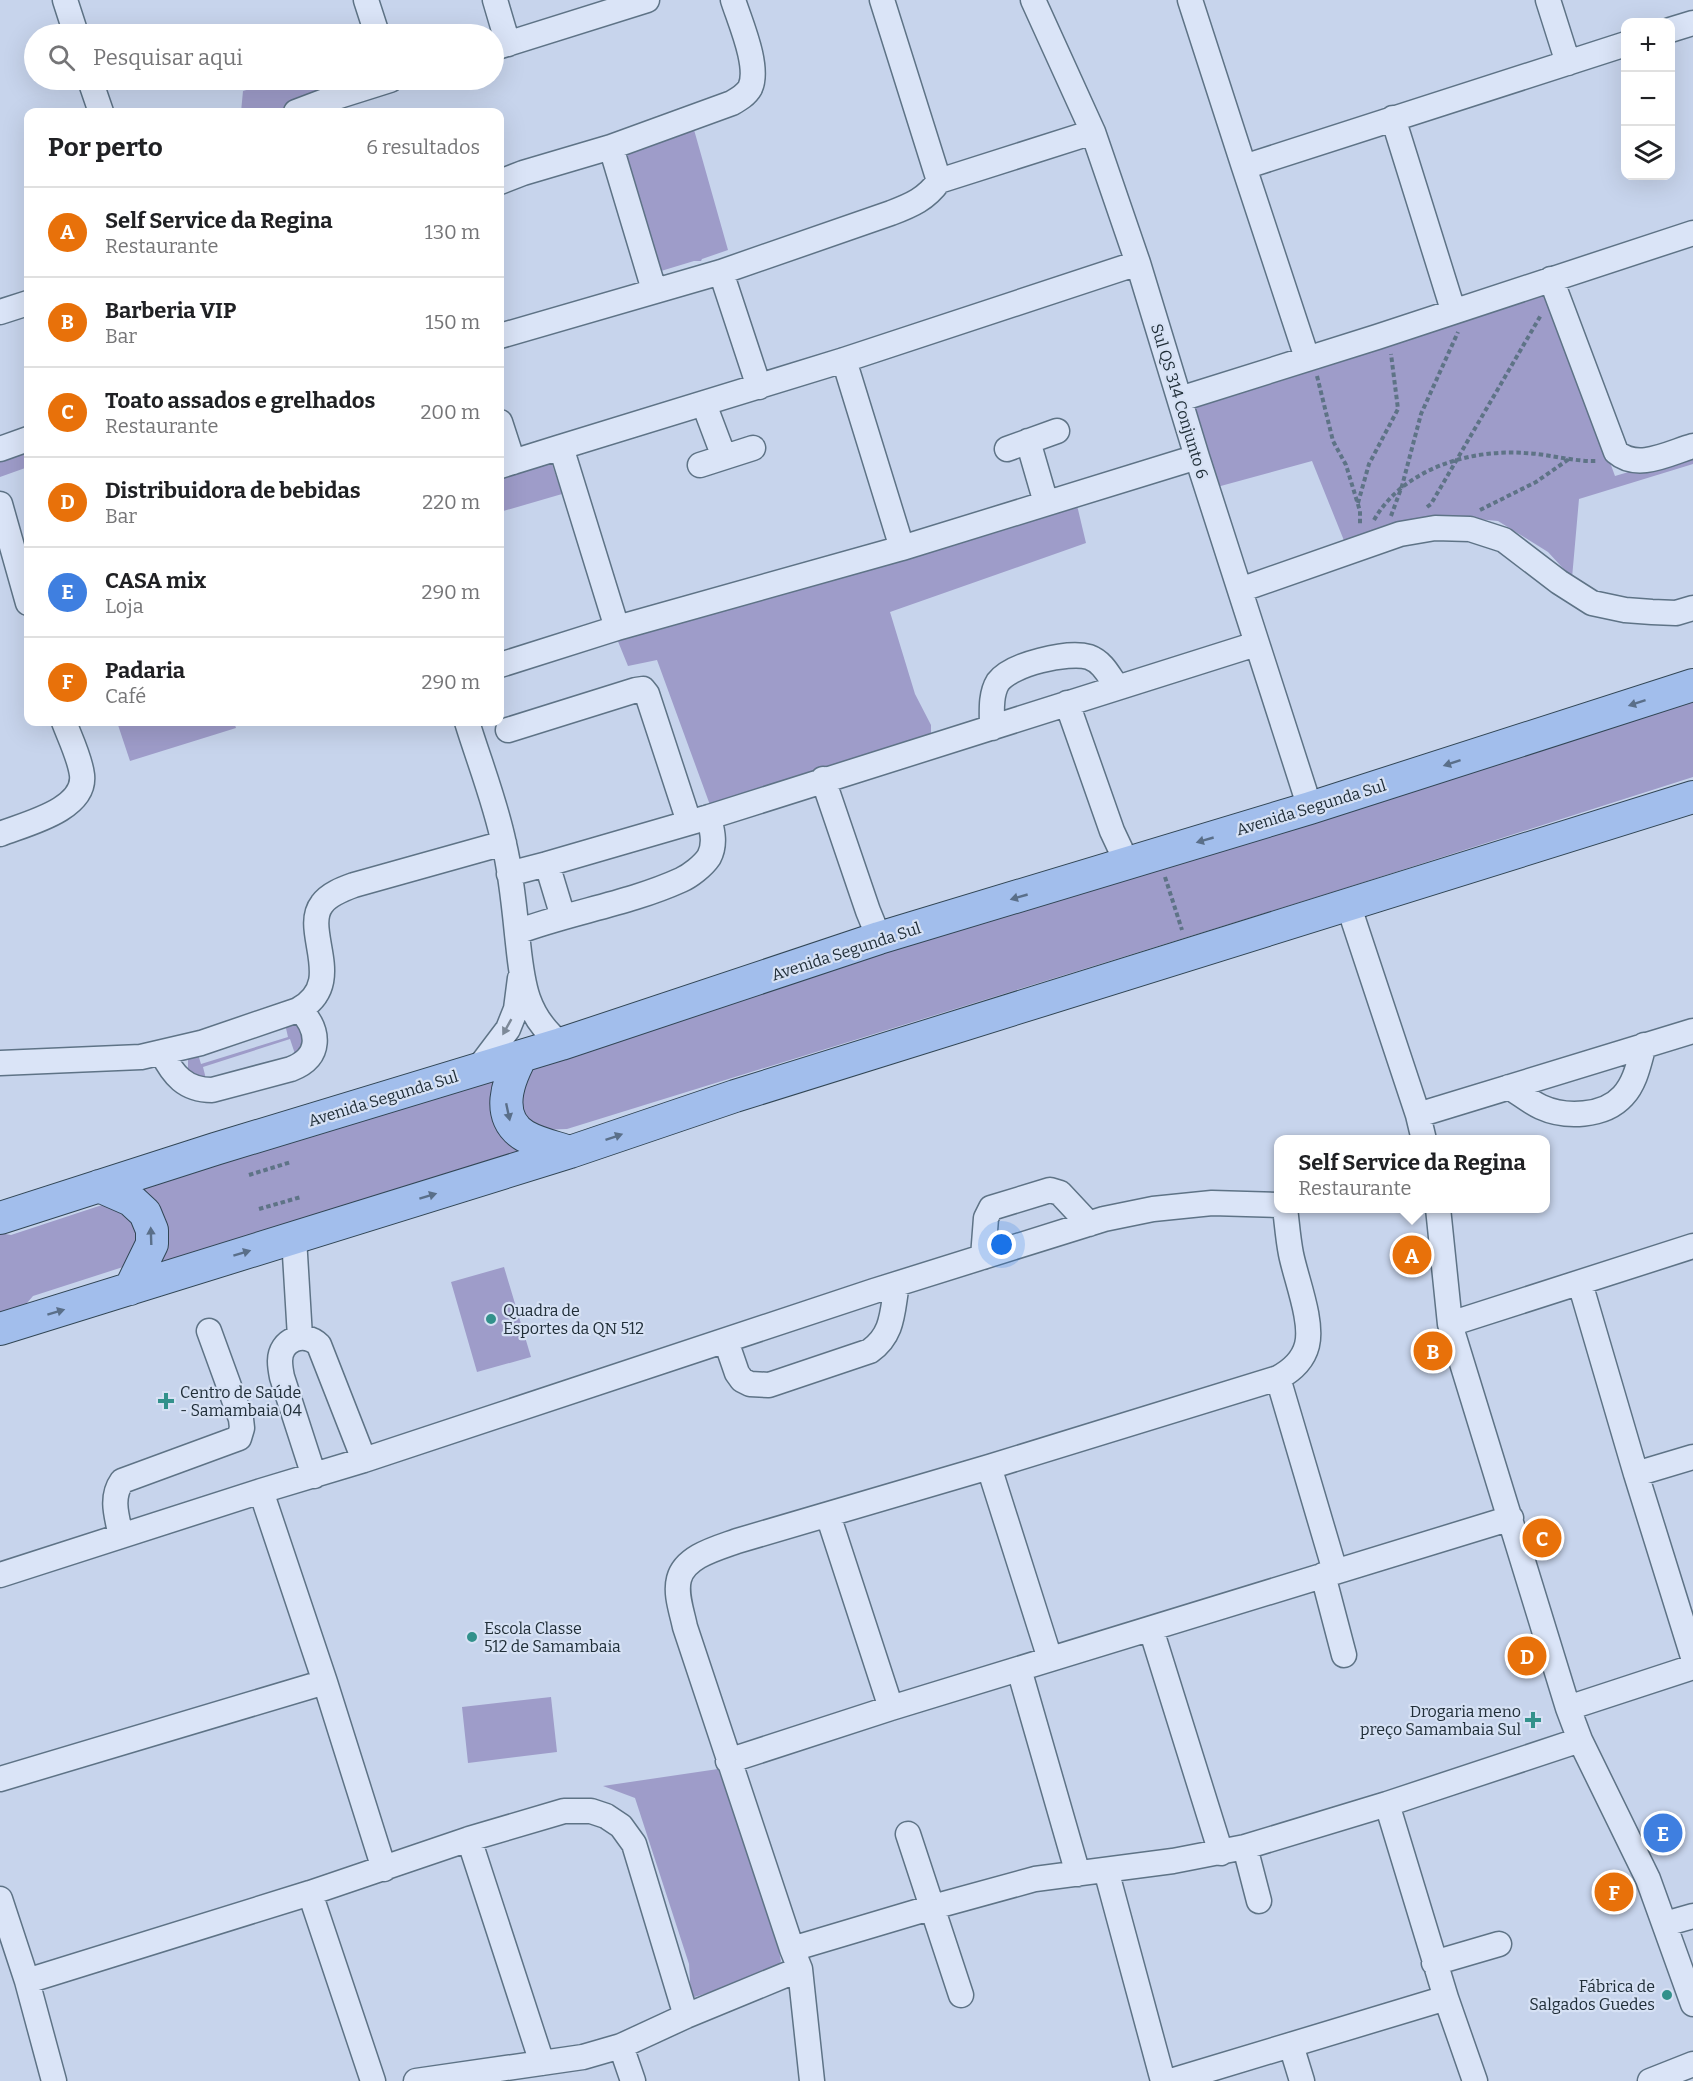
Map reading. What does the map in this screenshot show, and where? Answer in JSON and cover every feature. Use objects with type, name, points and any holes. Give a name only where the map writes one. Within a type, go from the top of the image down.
[{"type":"main road","name":"Avenida Segunda Sul","points":[[0,1218],[561,1044],[873,925],[1127,863],[1310,808],[1693,685]]},
{"type":"main road","points":[[0,1329],[570,1152],[735,1095],[1693,797]]},
{"type":"main road","points":[[521,1057],[511,1075],[507,1093],[507,1112],[511,1122],[524,1136],[570,1152]]},
{"type":"main road","points":[[99,1186],[131,1200],[145,1213],[152,1230],[152,1244],[130,1289]]},
{"type":"street","points":[[64,0],[72,24]]},
{"type":"street","points":[[366,0],[374,24]]},
{"type":"street","points":[[495,0],[498,24]]},
{"type":"street","points":[[504,45],[621,4],[647,0]]},
{"type":"street","points":[[504,181],[523,173],[611,147],[732,104],[748,91],[753,72],[734,0]]},
{"type":"street","points":[[882,0],[939,181]]},
{"type":"street","name":"Sul QS 314 Conjunto 6","points":[[1034,0],[1093,132],[1138,263],[1256,644],[1310,808]]},
{"type":"street","points":[[1190,0],[1311,362]]},
{"type":"street","points":[[1548,0],[1568,63]]},
{"type":"street","points":[[1675,29],[1693,22]]},
{"type":"street","points":[[1244,167],[1621,46]]},
{"type":"street","points":[[93,90],[100,108]]},
{"type":"street","points":[[307,108],[358,90]]},
{"type":"street","points":[[1394,118],[1457,319]]},
{"type":"street","points":[[504,335],[721,272],[915,204],[929,195],[939,181],[1093,132]]},
{"type":"street","points":[[611,147],[654,290]]},
{"type":"street","points":[[1180,399],[1555,289],[1693,233]]},
{"type":"street","points":[[506,464],[844,360],[1138,263]]},
{"type":"street","points":[[721,272],[759,387]]},
{"type":"street","points":[[1555,289],[1616,452],[1623,458],[1638,461],[1693,446]]},
{"type":"street","points":[[0,312],[24,304]]},
{"type":"street","points":[[844,360],[902,548]]},
{"type":"street","points":[[704,404],[724,457]]},
{"type":"street","points":[[1046,503],[1018,445],[1057,431]]},
{"type":"street","points":[[0,449],[24,441]]},
{"type":"street","points":[[561,447],[617,628]]},
{"type":"street","points":[[700,465],[753,447]]},
{"type":"street","points":[[504,664],[617,628],[902,548],[1197,457]]},
{"type":"street","points":[[0,504],[24,589]]},
{"type":"street","points":[[1240,590],[1400,534],[1435,528],[1470,530],[1504,540],[1559,582],[1592,603],[1625,610],[1652,612],[1676,613],[1693,608]]},
{"type":"street","points":[[509,874],[699,819],[1256,644]]},
{"type":"street","points":[[992,728],[993,692],[999,680],[1033,663],[1059,656],[1088,657],[1102,664],[1117,687]]},
{"type":"street","points":[[508,730],[643,689],[699,819],[713,835],[708,860],[682,880],[517,932]]},
{"type":"street","points":[[1067,703],[1112,831],[1127,863]]},
{"type":"street","points":[[0,834],[62,809],[80,791],[81,770],[65,726]]},
{"type":"street","points":[[468,726],[504,843],[521,976],[516,1009],[508,1029],[477,1070]]},
{"type":"street","points":[[823,779],[873,925]]},
{"type":"street","points":[[0,1063],[126,1058],[162,1053],[300,1009],[315,996],[321,982],[323,972],[317,913],[329,897],[354,885],[504,843]]},
{"type":"street","points":[[547,864],[563,917]]},
{"type":"street","points":[[1348,904],[1423,1135]]},
{"type":"street","points":[[521,976],[541,1025],[561,1044]]},
{"type":"street","points":[[162,1053],[170,1069],[179,1079],[189,1087],[203,1090],[212,1090],[291,1069],[302,1065],[314,1049],[314,1028],[300,1009]]},
{"type":"street","points":[[1418,1115],[1693,1031]]},
{"type":"street","points":[[1509,1087],[1540,1107],[1562,1113],[1589,1113],[1611,1107],[1624,1095],[1635,1076],[1644,1045]]},
{"type":"street","points":[[983,1257],[986,1218],[991,1208],[1050,1190],[1060,1193],[1089,1224]]},
{"type":"street","points":[[0,1575],[261,1491],[364,1461],[897,1284],[1089,1224],[1153,1209],[1212,1203],[1274,1205]]},
{"type":"street","points":[[812,2081],[796,1959],[685,1627],[678,1595],[679,1578],[687,1566],[703,1553],[737,1541],[989,1467],[1278,1378],[1293,1370],[1307,1345],[1308,1332],[1291,1255],[1286,1213]]},
{"type":"street","points":[[1438,1213],[1450,1324],[1568,1708],[1580,1740],[1627,1833],[1665,1924],[1693,2004]]},
{"type":"street","points":[[294,1238],[300,1337]]},
{"type":"street","points":[[1450,1324],[1693,1246]]},
{"type":"street","points":[[1580,1283],[1693,1657]]},
{"type":"street","points":[[726,1341],[737,1373],[742,1380],[750,1384],[769,1385],[797,1377],[870,1351],[880,1344],[888,1333],[897,1284]]},
{"type":"street","points":[[121,1536],[115,1500],[116,1490],[122,1481],[239,1438],[242,1428],[241,1419],[209,1331]]},
{"type":"street","points":[[314,1476],[288,1397],[279,1360],[284,1349],[292,1340],[300,1337],[308,1337],[319,1346],[364,1461]]},
{"type":"street","points":[[1278,1378],[1329,1573],[1344,1655]]},
{"type":"street","points":[[1636,1474],[1693,1457]]},
{"type":"street","points":[[989,1467],[1050,1659]]},
{"type":"street","points":[[261,1491],[384,1869]]},
{"type":"street","points":[[828,1515],[891,1708]]},
{"type":"street","points":[[728,1761],[891,1708],[1511,1518]]},
{"type":"street","points":[[1151,1629],[1221,1854]]},
{"type":"street","points":[[1568,1708],[1693,1667]]},
{"type":"street","points":[[1019,1669],[1078,1874]]},
{"type":"street","points":[[0,1779],[325,1682]]},
{"type":"street","points":[[416,2081],[583,2056],[621,2046],[686,2016],[796,1959],[885,1923],[933,1907],[1035,1879],[1221,1854],[1387,1804],[1580,1740]]},
{"type":"street","points":[[1387,1804],[1434,1964],[1475,2081]]},
{"type":"street","points":[[27,1981],[310,1893],[469,1839],[564,1811],[591,1811],[606,1816],[621,1827],[634,1844],[686,2016]]},
{"type":"street","points":[[908,1834],[961,1995]]},
{"type":"street","points":[[469,1839],[542,2063]]},
{"type":"street","points":[[1245,1847],[1259,1901]]},
{"type":"street","points":[[1106,1870],[1163,2081]]},
{"type":"street","points":[[310,1893],[373,2081]]},
{"type":"street","points":[[0,1899],[27,1981],[54,2081]]},
{"type":"street","points":[[1665,1924],[1693,1916]]},
{"type":"street","points":[[1434,1964],[1499,1944]]},
{"type":"street","points":[[1171,2081],[1446,1998]]},
{"type":"street","points":[[1291,2045],[1302,2081]]},
{"type":"street","points":[[621,2046],[633,2081]]},
{"type":"street","points":[[1650,2081],[1693,2064]]},
{"type":"path","points":[[1422,511],[1431,504],[1458,460],[1555,289]]},
{"type":"path","points":[[1371,544],[1402,486],[1421,414],[1457,319]]},
{"type":"path","points":[[1358,504],[1369,464],[1398,409],[1391,352]]},
{"type":"path","points":[[1311,362],[1333,441],[1346,465],[1371,544]]},
{"type":"path","points":[[1371,544],[1376,517],[1391,495],[1410,480],[1458,460],[1494,453],[1525,453],[1593,461],[1623,458]]},
{"type":"path","points":[[1474,514],[1536,482],[1570,459]]},
{"type":"path","points":[[1157,854],[1190,954]]},
{"type":"path","points":[[249,1175],[291,1162]]},
{"type":"path","points":[[259,1209],[301,1197]]},
{"type":"shaded area","points":[[329,90],[285,108],[241,108],[243,91]]},
{"type":"shaded area","points":[[689,112],[728,250],[701,261],[661,271],[619,133]]},
{"type":"shaded area","points":[[1547,292],[1615,476],[1693,453],[1693,464],[1579,499],[1572,578],[1548,552],[1498,521],[1436,515],[1345,543],[1312,461],[1217,487],[1193,404]]},
{"type":"shaded area","points":[[24,446],[24,468],[0,477],[0,455]]},
{"type":"shaded area","points":[[544,463],[552,464],[562,494],[504,511],[504,477]]},
{"type":"shaded area","points":[[1076,501],[1086,543],[890,612],[915,694],[931,725],[931,734],[710,805],[657,660],[628,666],[617,639]]},
{"type":"shaded area","points":[[1693,697],[1693,777],[1333,892],[567,1129],[541,1130],[524,1124],[516,1085],[520,1070],[889,944]]},
{"type":"shaded area","points":[[118,726],[235,726],[236,728],[130,761]]},
{"type":"shaded area","points":[[285,1024],[298,1026],[302,1034],[301,1047],[295,1054],[290,1039],[203,1067],[206,1079],[201,1079],[188,1071],[188,1059],[197,1051],[201,1064],[288,1037]]},
{"type":"shaded area","points":[[502,1071],[527,1152],[153,1269],[127,1189]]},
{"type":"shaded area","points":[[102,1205],[125,1209],[141,1233],[123,1267],[33,1296],[21,1310],[0,1316],[0,1233],[11,1235]]},
{"type":"shaded area","name":"Quadra de Esportes da QN 512","points":[[504,1267],[531,1357],[477,1372],[451,1282]]},
{"type":"shaded area","points":[[551,1697],[557,1752],[468,1763],[462,1707]]},
{"type":"shaded area","points":[[718,1769],[747,1844],[776,1936],[781,1961],[774,1973],[691,1998],[689,1964],[635,1798],[603,1786]]},
{"type":"place","name":"Self Service da Regina","points":[[1412,1255]]},
{"type":"place","name":"Quadra de Esportes da QN 512","points":[[491,1319]]},
{"type":"place","name":"Barberia VIP","points":[[1433,1351]]},
{"type":"place","name":"Centro de Saúde - Samambaia 04","points":[[166,1401]]},
{"type":"place","name":"Toato assados e grelhados","points":[[1542,1538]]},
{"type":"place","name":"Escola Classe 512 de Samambaia","points":[[472,1637]]},
{"type":"place","name":"Distribuidora de bebidas","points":[[1527,1656]]},
{"type":"place","name":"Drogaria meno preço Samambaia Sul","points":[[1533,1720]]},
{"type":"place","name":"CASA mix","points":[[1663,1833]]},
{"type":"place","name":"Padaria","points":[[1614,1892]]},
{"type":"place","name":"Fábrica de Salgados Guedes","points":[[1667,1995]]}]
